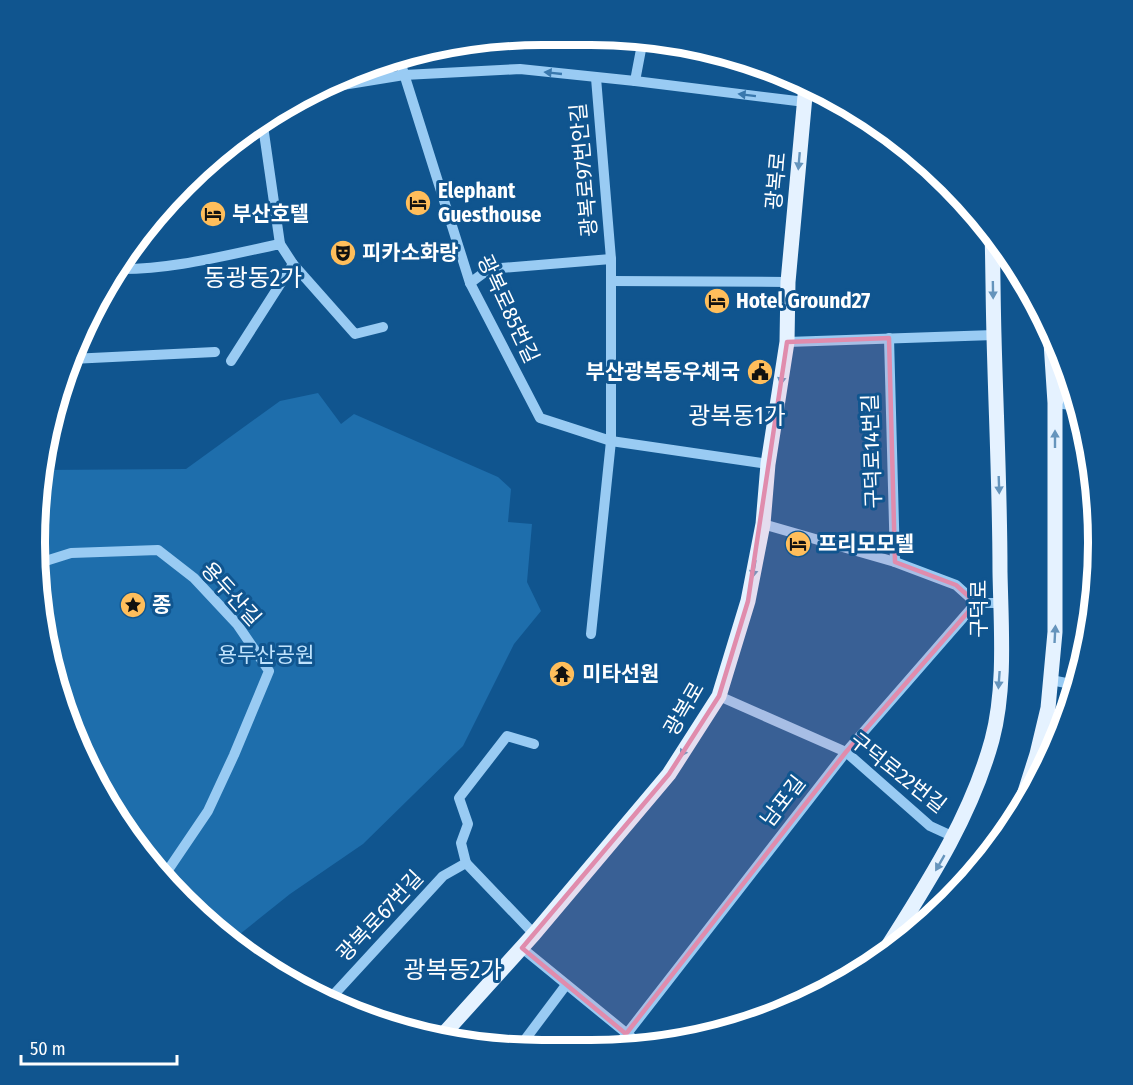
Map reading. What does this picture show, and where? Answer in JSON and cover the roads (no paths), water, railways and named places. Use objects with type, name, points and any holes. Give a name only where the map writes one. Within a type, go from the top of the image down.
[{"type":"main road","name":"광복로","points":[[447,1030],[522,948],[669,774],[719,696],[748,601],[762,524],[768,464],[787,342],[788,282],[805,94]]},
{"type":"main road","name":"구덕로","points":[[893,937],[954,837],[974,795],[993,737],[998,705],[1001,603],[992,250]]},
{"type":"main road","points":[[1032,772],[1048,708],[1055,632],[1055,403],[1052,357]]},
{"type":"main road","points":[[1055,403],[1063,386]]},
{"type":"street","points":[[636,81],[642,48]]},
{"type":"street","name":"광복로85번길","points":[[401,66],[470,283],[540,418],[611,441],[768,464]]},
{"type":"street","points":[[350,84],[404,75],[520,69],[805,102]]},
{"type":"street","name":"광복로97번안길","points":[[596,78],[611,259],[611,441]]},
{"type":"street","points":[[264,131],[280,244],[293,264],[355,334],[383,327]]},
{"type":"street","points":[[127,269],[186,264],[280,244]]},
{"type":"street","name":"광복로97번안길","points":[[470,283],[489,269],[611,259]]},
{"type":"street","points":[[231,361],[293,264]]},
{"type":"street","points":[[611,281],[788,282]]},
{"type":"street","points":[[787,342],[994,335]]},
{"type":"street","name":"구덕로14번길","points":[[889,338],[895,562]]},
{"type":"street","points":[[80,359],[215,352]]},
{"type":"street","points":[[1055,403],[1068,405]]},
{"type":"street","points":[[591,634],[611,441]]},
{"type":"street","points":[[762,524],[895,562],[956,585],[976,603],[1001,603]]},
{"type":"street","name":"용두산길","points":[[46,561],[71,553],[158,550],[194,578],[237,624],[269,671],[208,811],[168,871]]},
{"type":"street","name":"남포길","points":[[622,1039],[846,752],[976,603]]},
{"type":"street","points":[[1051,680],[1067,683]]},
{"type":"street","name":"구덕로22번길","points":[[719,696],[846,752],[930,826],[954,837]]},
{"type":"street","points":[[534,744],[507,736],[459,798],[468,824],[461,843],[466,863],[534,934]]},
{"type":"street","name":"광복로67번길","points":[[334,994],[443,876],[466,863]]},
{"type":"street","points":[[522,948],[632,1038]]},
{"type":"street","points":[[525,1039],[566,985]]},
{"type":"place","name":"Elephant Guesthouse","points":[[418,203]]},
{"type":"place","name":"부산호텔","points":[[213,214]]},
{"type":"place","name":"피카소화랑","points":[[343,253]]},
{"type":"place","name":"Hotel Ground27","points":[[717,301]]},
{"type":"place","name":"부산광복동우체국","points":[[760,372]]},
{"type":"place","name":"프리모모텔","points":[[798,544]]},
{"type":"place","name":"종","points":[[133,605]]},
{"type":"place","name":"미타선원","points":[[562,674]]},
{"type":"district","name":"동광동2가","points":[[253,278]]},
{"type":"district","name":"광복동1가","points":[[737,416]]},
{"type":"district","name":"광복동2가","points":[[453,970]]},
{"type":"park label","name":"용두산공원","points":[[266,655]]}]
